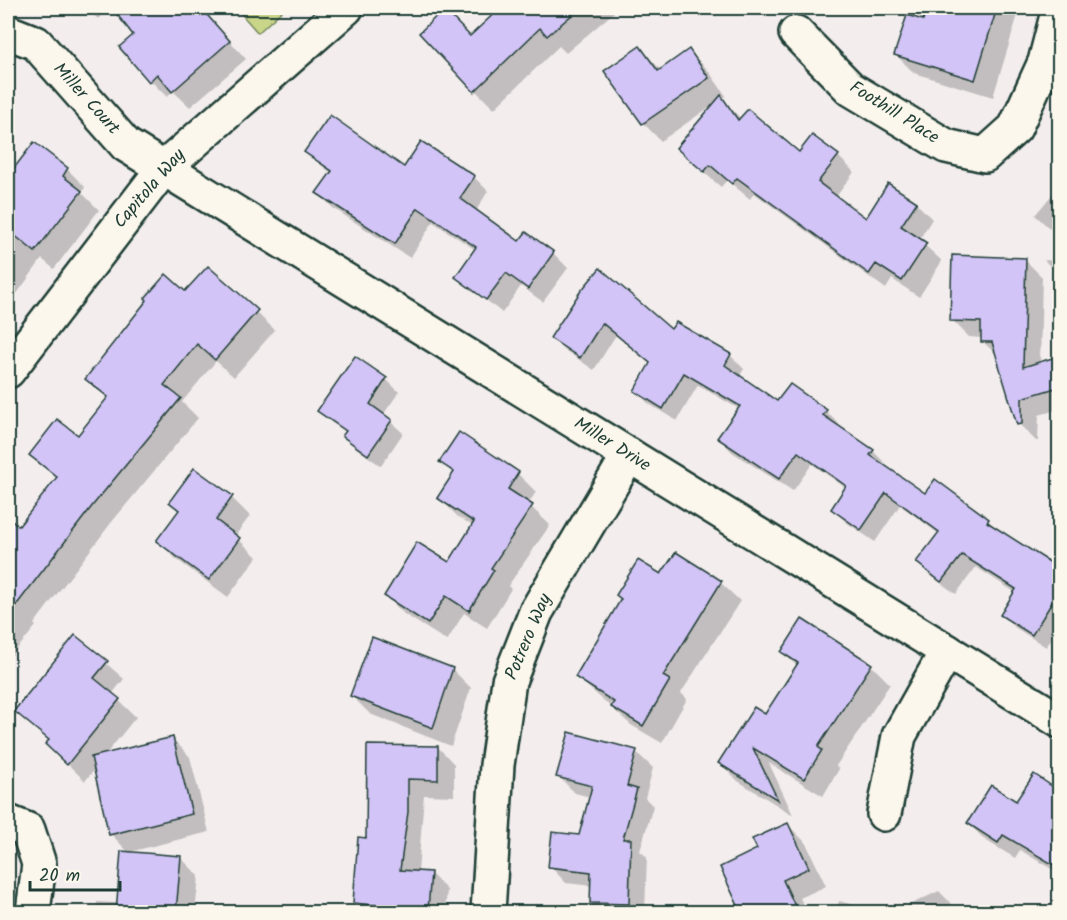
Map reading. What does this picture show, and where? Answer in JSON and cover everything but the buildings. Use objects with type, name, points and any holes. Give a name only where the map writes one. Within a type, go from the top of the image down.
[{"type":"street","name":"Capitola Way","points":[[8,370],[163,169],[346,8]]},
{"type":"street","name":"Foothill Place","points":[[796,33],[851,89],[946,146],[985,155],[1015,128],[1045,62],[1059,8]]},
{"type":"street","name":"Miller Court","points":[[8,32],[36,43],[126,145],[163,169]]},
{"type":"street","name":"Miller Drive","points":[[163,169],[1059,722]]},
{"type":"street","name":"Potrero Way","points":[[488,912],[497,765],[509,681],[536,612],[629,455]]},
{"type":"street","points":[[884,814],[899,736],[947,651]]},
{"type":"street","points":[[8,822],[28,830],[39,864],[33,912]]},
{"type":"green space","points":[[236,8],[285,8],[258,33]]}]
